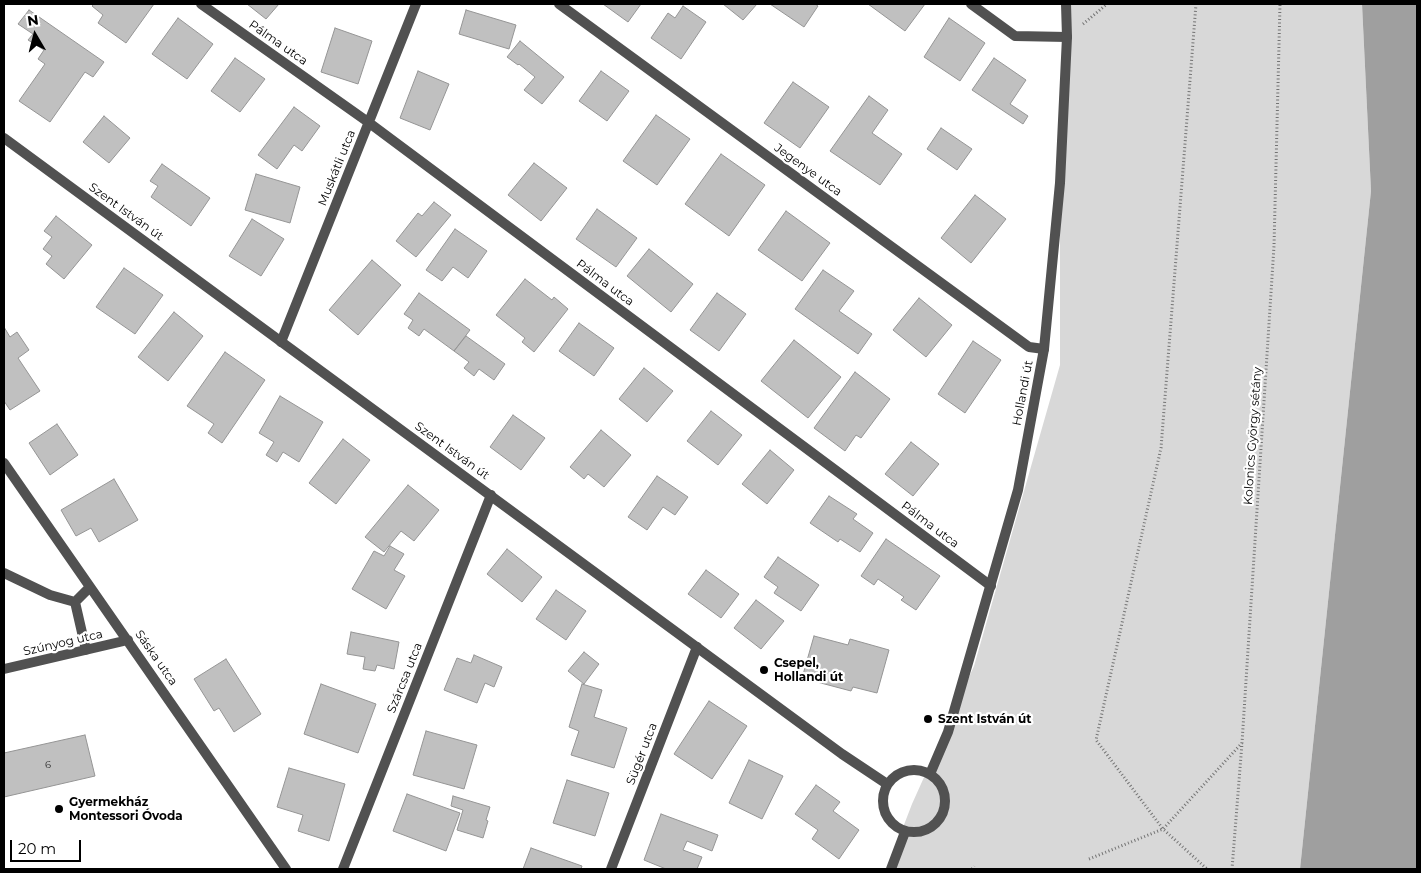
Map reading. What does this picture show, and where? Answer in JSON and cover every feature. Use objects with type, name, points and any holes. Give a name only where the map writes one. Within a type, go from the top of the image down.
[{"type":"street","name":"Pálma utca","points":[[201,4],[368,122],[991,586]]},
{"type":"street","name":"Muskátli utca","points":[[281,342],[416,4]]},
{"type":"street","name":"Jegenye utca","points":[[559,4],[1029,347],[1044,349]]},
{"type":"street","points":[[971,4],[1015,36],[1067,37]]},
{"type":"street","name":"Hollandi út","points":[[930,774],[948,732],[1018,490],[1044,349],[1060,183],[1067,37],[1066,4]]},
{"type":"street","name":"Szent István út","points":[[4,138],[842,754],[887,784]]},
{"type":"street","name":"Sáska utca","points":[[4,463],[286,869]]},
{"type":"street","name":"Szárcsa utca","points":[[343,869],[491,495]]},
{"type":"street","points":[[4,572],[50,595],[75,602]]},
{"type":"street","points":[[75,602],[90,587]]},
{"type":"street","points":[[75,602],[86,650]]},
{"type":"street","name":"Szúnyog utca","points":[[4,669],[128,640]]},
{"type":"street","name":"Sügér utca","points":[[611,869],[697,647]]},
{"type":"street","points":[[911,769],[923,770],[930,774],[940,782],[946,794],[945,810],[937,823],[928,829],[919,832],[905,832],[893,825],[885,813],[883,795],[887,784],[898,774],[911,769]]},
{"type":"street","points":[[891,869],[905,832]]},
{"type":"path","points":[[1067,37],[1107,4]]},
{"type":"path","points":[[1196,4],[1161,448],[1096,740],[1163,829],[1207,869]]},
{"type":"path","name":"Kolonics György sétány","points":[[1232,869],[1242,743],[1274,246],[1280,4]]},
{"type":"path","points":[[1089,859],[1163,829],[1242,743]]},
{"type":"shaded area","points":[[1066,4],[1362,4],[1371,191],[1300,869],[887,869],[912,804],[974,666],[1060,365],[1060,183]]},
{"type":"shaded area","points":[[1362,4],[1417,4],[1417,869],[1300,869],[1371,191]]},
{"type":"building","points":[[94,4],[154,4],[126,43],[98,23],[103,15],[92,6]]},
{"type":"building","points":[[247,4],[279,4],[266,19]]},
{"type":"building","points":[[603,4],[641,4],[628,22]]},
{"type":"building","points":[[723,4],[757,4],[743,20]]},
{"type":"building","points":[[770,4],[815,4],[818,6],[804,27]]},
{"type":"building","points":[[868,4],[925,4],[905,31]]},
{"type":"building","points":[[683,6],[706,22],[681,59],[651,38],[668,13],[675,18]]},
{"type":"building","points":[[29,10],[104,62],[93,77],[85,72],[50,122],[19,101],[45,64],[38,59],[44,50],[28,40],[33,34],[18,24]]},
{"type":"building","points":[[466,10],[516,25],[509,49],[459,34]]},
{"type":"building","points":[[178,18],[213,44],[187,79],[152,54]]},
{"type":"building","points":[[949,18],[985,43],[960,81],[924,57]]},
{"type":"building","points":[[335,28],[372,41],[358,84],[321,72]]},
{"type":"building","points":[[520,41],[564,77],[542,104],[524,90],[535,77],[507,57]]},
{"type":"building","points":[[235,58],[265,79],[240,112],[211,91]]},
{"type":"building","points":[[994,58],[1026,80],[1010,104],[1028,116],[1023,124],[972,90]]},
{"type":"building","points":[[418,71],[449,84],[430,130],[400,118]]},
{"type":"building","points":[[601,71],[629,91],[607,121],[579,101]]},
{"type":"building","points":[[793,82],[829,107],[800,148],[764,123]]},
{"type":"building","points":[[869,96],[888,110],[872,133],[902,154],[880,185],[830,151]]},
{"type":"building","points":[[294,107],[320,126],[302,151],[294,145],[277,169],[258,155]]},
{"type":"building","points":[[656,115],[690,139],[657,185],[623,161]]},
{"type":"building","points":[[104,116],[130,138],[109,163],[83,142]]},
{"type":"building","points":[[941,128],[972,149],[957,170],[927,149]]},
{"type":"building","points":[[721,154],[765,185],[729,236],[685,204]]},
{"type":"building","points":[[534,163],[567,188],[541,221],[508,195]]},
{"type":"building","points":[[162,164],[210,198],[191,226],[151,197],[158,186],[150,181]]},
{"type":"building","points":[[256,174],[300,187],[290,223],[245,210]]},
{"type":"building","points":[[975,195],[1006,219],[971,263],[941,238]]},
{"type":"building","points":[[434,202],[451,215],[416,257],[396,241],[418,213],[422,216]]},
{"type":"building","points":[[597,209],[637,238],[616,267],[576,239]]},
{"type":"building","points":[[786,211],[830,243],[802,281],[758,250]]},
{"type":"building","points":[[56,216],[92,245],[64,279],[46,264],[52,256],[43,249],[52,237],[44,231]]},
{"type":"building","points":[[252,219],[284,239],[261,276],[229,256]]},
{"type":"building","points":[[455,229],[487,251],[468,278],[453,267],[442,281],[426,270]]},
{"type":"building","points":[[649,249],[693,284],[671,312],[627,276]]},
{"type":"building","points":[[372,260],[401,285],[358,335],[329,310]]},
{"type":"building","points":[[124,268],[163,295],[135,334],[96,307]]},
{"type":"building","points":[[823,270],[854,291],[839,311],[872,334],[858,354],[795,309]]},
{"type":"building","points":[[525,279],[552,300],[554,297],[568,309],[534,352],[522,342],[525,338],[496,315]]},
{"type":"building","points":[[419,293],[470,330],[454,351],[424,329],[419,336],[408,328],[413,320],[404,314]]},
{"type":"building","points":[[717,293],[746,314],[719,351],[690,330]]},
{"type":"building","points":[[919,298],[952,325],[926,357],[893,330]]},
{"type":"building","points":[[174,312],[203,336],[168,381],[138,357]]},
{"type":"building","points":[[579,323],[614,348],[594,376],[559,351]]},
{"type":"building","points":[[4,327],[10,337],[17,332],[29,350],[18,358],[40,391],[10,410],[4,401]]},
{"type":"building","points":[[466,336],[505,364],[494,380],[479,369],[474,376],[464,368],[469,362],[454,351]]},
{"type":"building","points":[[794,340],[841,377],[808,418],[761,381]]},
{"type":"building","points":[[973,341],[1001,360],[965,413],[938,394]]},
{"type":"building","points":[[225,352],[265,380],[222,443],[208,433],[214,424],[187,406]]},
{"type":"building","points":[[644,368],[673,391],[647,422],[619,399]]},
{"type":"building","points":[[855,372],[890,399],[861,438],[856,435],[845,451],[814,428]]},
{"type":"building","points":[[280,396],[323,422],[299,462],[283,452],[277,462],[266,455],[274,442],[259,433]]},
{"type":"building","points":[[711,411],[742,435],[718,465],[687,441]]},
{"type":"building","points":[[513,415],[545,438],[521,470],[490,447]]},
{"type":"building","points":[[57,424],[78,455],[50,475],[29,443]]},
{"type":"building","points":[[601,430],[631,455],[604,487],[588,474],[584,479],[570,467]]},
{"type":"building","points":[[343,439],[370,460],[336,504],[309,483]]},
{"type":"building","points":[[911,442],[939,464],[913,496],[885,474]]},
{"type":"building","points":[[770,450],[794,470],[767,504],[742,484]]},
{"type":"building","points":[[657,476],[688,497],[675,515],[663,507],[647,530],[628,517]]},
{"type":"building","points":[[114,479],[138,520],[99,542],[91,528],[76,536],[61,510]]},
{"type":"building","points":[[408,485],[439,510],[414,541],[401,531],[384,552],[365,537]]},
{"type":"building","points":[[829,496],[857,514],[853,519],[873,533],[860,552],[840,539],[838,542],[810,523]]},
{"type":"building","points":[[886,539],[940,576],[916,610],[901,600],[904,597],[878,579],[874,585],[861,576]]},
{"type":"building","points":[[390,546],[404,554],[394,570],[405,576],[386,609],[352,589],[374,551],[384,556]]},
{"type":"building","points":[[507,549],[542,577],[522,602],[487,574]]},
{"type":"building","points":[[778,557],[819,585],[801,611],[774,593],[778,587],[764,577]]},
{"type":"building","points":[[706,570],[739,594],[721,618],[688,594]]},
{"type":"building","points":[[556,590],[586,611],[566,640],[536,619]]},
{"type":"building","points":[[756,600],[784,621],[761,649],[734,628]]},
{"type":"building","points":[[351,632],[399,642],[394,669],[377,665],[375,671],[363,669],[365,657],[347,654]]},
{"type":"building","points":[[814,636],[848,645],[850,639],[889,650],[877,693],[853,687],[851,691],[802,678]]},
{"type":"building","points":[[584,652],[599,664],[584,684],[568,671]]},
{"type":"building","points":[[474,655],[502,667],[494,687],[485,683],[477,703],[444,690],[457,658],[471,663]]},
{"type":"building","points":[[226,659],[261,714],[234,732],[219,708],[214,711],[194,679]]},
{"type":"building","points":[[321,684],[376,704],[358,753],[304,734]]},
{"type":"building","points":[[582,684],[602,690],[594,717],[627,728],[614,768],[571,755],[579,731],[569,727]]},
{"type":"building","points":[[709,701],[747,726],[712,779],[674,754]]},
{"type":"building","points":[[426,731],[477,745],[464,789],[413,775]]},
{"type":"building","points":[[85,735],[95,776],[4,797],[4,753]]},
{"type":"building","points":[[749,760],[783,776],[762,819],[729,803]]},
{"type":"building","points":[[289,768],[345,784],[329,841],[298,831],[303,815],[277,807]]},
{"type":"building","points":[[567,780],[609,793],[595,836],[553,823]]},
{"type":"building","points":[[816,785],[840,802],[833,811],[859,830],[839,859],[812,839],[818,830],[795,814]]},
{"type":"building","points":[[407,794],[460,813],[446,851],[393,831]]},
{"type":"building","points":[[453,796],[490,807],[483,838],[457,830],[463,810],[451,806]]},
{"type":"building","points":[[661,814],[718,835],[712,851],[687,841],[683,850],[702,857],[697,869],[666,869],[644,860]]},
{"type":"building","points":[[531,848],[582,866],[581,869],[523,869]]},
{"type":"place","name":"Csepel, Hollandi út","points":[[764,670]]},
{"type":"place","name":"Szent István út","points":[[928,719]]},
{"type":"place","name":"Gyermekház Montessori Óvoda","points":[[59,809]]}]
